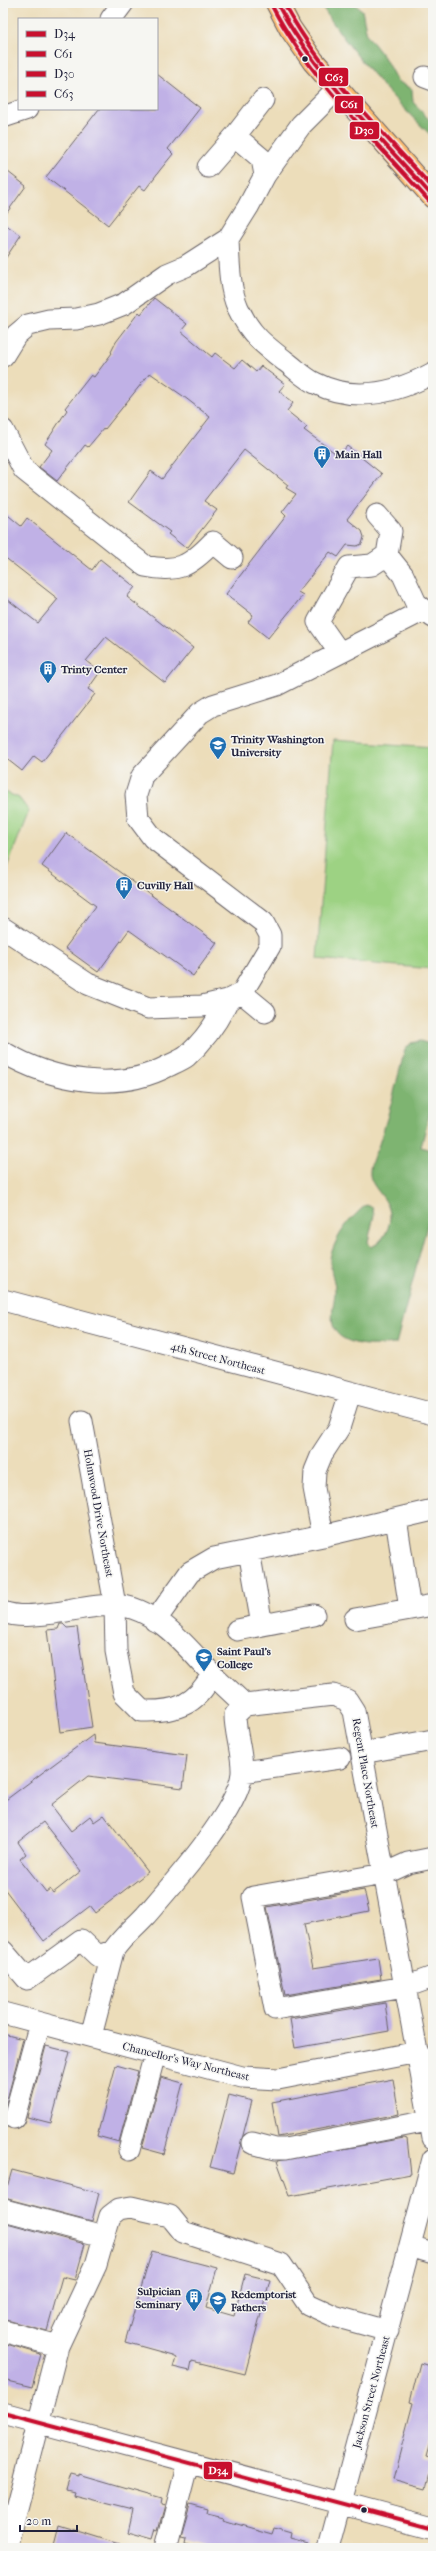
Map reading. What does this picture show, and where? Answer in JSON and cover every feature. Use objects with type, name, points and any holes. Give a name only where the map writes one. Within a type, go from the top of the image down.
[{"type":"main road","points":[[277,3],[304,50],[337,89],[431,191]]},
{"type":"street","points":[[112,18],[123,3]]},
{"type":"street","points":[[3,356],[16,334],[28,325],[49,320],[76,318],[99,314],[124,304],[167,274],[186,266],[228,239],[252,202],[265,175],[301,125],[337,89]]},
{"type":"street","points":[[208,167],[263,100]]},
{"type":"street","points":[[3,117],[24,110]]},
{"type":"street","points":[[234,136],[262,159],[265,175]]},
{"type":"street","points":[[228,239],[229,266],[238,306],[249,328],[257,339],[313,382],[330,390],[351,394],[381,394],[409,386],[433,373]]},
{"type":"street","points":[[3,430],[24,470],[145,566],[164,570],[179,568],[204,552],[213,542],[232,558]]},
{"type":"street","points":[[3,1052],[46,1072],[88,1081],[118,1082],[149,1076],[186,1057],[215,1026],[270,946],[270,935],[263,922],[153,838],[138,818],[136,795],[142,776],[200,713],[213,705],[277,685],[339,652],[429,614],[416,603],[403,576],[387,555],[391,531],[377,515]]},
{"type":"street","points":[[339,652],[318,622],[349,567],[372,565],[387,555]]},
{"type":"street","points":[[3,928],[88,984],[148,1008],[202,1006],[235,996],[265,1012]]},
{"type":"street","name":"4th Street Northeast","points":[[4,1306],[433,1414]]},
{"type":"street","points":[[323,1536],[314,1488],[315,1471],[322,1454],[339,1428],[350,1393]]},
{"type":"street","name":"Holmwood Drive Northeast","points":[[82,1421],[115,1605],[116,1651],[124,1693],[142,1711],[164,1712],[186,1705],[209,1681]]},
{"type":"street","points":[[156,1621],[190,1572],[214,1558],[323,1536],[433,1510]]},
{"type":"street","points":[[396,1519],[410,1609]]},
{"type":"street","points":[[249,1551],[262,1625]]},
{"type":"street","points":[[3,1612],[19,1616],[36,1615],[115,1605],[136,1610],[156,1621],[174,1634],[209,1681],[240,1710],[242,1772],[237,1794],[226,1816],[167,1890],[120,1941],[114,1951],[91,2036]]},
{"type":"street","points":[[354,1619],[433,1605]]},
{"type":"street","points":[[237,1630],[314,1615]]},
{"type":"street","name":"Regent Place Northeast","points":[[240,1710],[333,1695],[347,1700],[354,1711],[432,2126]]},
{"type":"street","points":[[362,1753],[433,1740]]},
{"type":"street","points":[[242,1772],[340,1758]]},
{"type":"street","points":[[433,1858],[408,1863],[384,1874],[253,1897],[275,2009],[405,1987],[433,1977]]},
{"type":"street","points":[[3,1950],[27,1979],[81,1940],[98,1956],[114,1951]]},
{"type":"street","name":"Chancellor's Way Northeast","points":[[3,2013],[242,2077],[278,2079],[418,2052]]},
{"type":"street","points":[[14,2118],[40,2023]]},
{"type":"street","points":[[129,2150],[155,2054]]},
{"type":"street","points":[[252,2143],[274,2149],[285,2149],[432,2126]]},
{"type":"street","points":[[433,2159],[411,2241],[433,2253]]},
{"type":"street","points":[[6,2548],[58,2346],[96,2265],[103,2236],[110,2216],[119,2209],[131,2207],[170,2216],[183,2232],[281,2264],[308,2304],[334,2316],[388,2331]]},
{"type":"street","points":[[4,2210],[103,2236]]},
{"type":"street","name":"Jackson Street Northeast","points":[[329,2548],[411,2241]]},
{"type":"street","points":[[3,2331],[58,2346]]},
{"type":"street","points":[[3,2413],[433,2528]]},
{"type":"street","points":[[166,2548],[188,2463]]},
{"type":"green space","points":[[320,3],[353,3],[362,10],[367,35],[384,57],[397,81],[412,89],[413,102],[433,124],[433,137],[402,107],[372,73],[344,38]]},
{"type":"green space","points":[[333,740],[433,747],[433,969],[317,959]]},
{"type":"green space","points":[[3,791],[19,798],[29,811],[3,877]]},
{"type":"green space","points":[[420,1041],[433,1045],[433,1100],[421,1147],[433,1151],[433,1203],[396,1344],[362,1345],[343,1338],[337,1334],[334,1328],[332,1316],[335,1290],[330,1258],[337,1239],[345,1227],[366,1205],[372,1207],[374,1215],[368,1242],[371,1247],[381,1240],[388,1229],[390,1216],[389,1210],[387,1204],[371,1179],[370,1170],[387,1118],[405,1049],[411,1043]]},
{"type":"building","points":[[158,75],[200,108],[168,149],[173,154],[145,190],[139,186],[108,225],[46,177],[98,110],[158,110]]},
{"type":"building","points":[[3,168],[26,186],[3,218]]},
{"type":"building","points":[[3,223],[21,235],[3,262]]},
{"type":"building","name":"Main Hall","points":[[154,298],[187,324],[181,331],[212,357],[215,353],[235,368],[242,360],[256,372],[261,366],[285,384],[279,391],[293,403],[287,411],[307,427],[304,430],[339,456],[347,446],[382,474],[347,519],[362,531],[364,537],[362,544],[357,546],[347,545],[338,557],[330,552],[298,592],[303,595],[268,638],[248,622],[253,615],[226,594],[286,516],[282,512],[296,494],[286,488],[288,485],[244,450],[204,501],[217,510],[188,547],[183,546],[168,534],[170,532],[129,502],[151,471],[162,479],[210,417],[183,396],[150,373],[105,429],[104,428],[88,447],[85,445],[57,481],[39,467],[52,450],[45,444],[67,410],[65,408],[91,375],[94,377],[112,353],[111,352],[116,342],[139,312],[141,314]]},
{"type":"building","points":[[3,511],[21,526],[27,518],[92,570],[100,559],[135,587],[127,597],[193,648],[165,683],[106,637],[86,661],[100,672],[88,689],[95,694],[42,762],[34,756],[22,771],[3,756],[3,596],[38,623],[58,599],[3,556]]},
{"type":"building","name":"Cuvilly Hall","points":[[66,833],[217,943],[193,976],[129,930],[98,972],[65,948],[96,906],[42,866]]},
{"type":"building","points":[[60,1624],[63,1624],[67,1628],[77,1627],[92,1727],[60,1732],[47,1630],[58,1629]]},
{"type":"building","points":[[93,1735],[94,1743],[187,1755],[183,1788],[88,1776],[51,1805],[71,1831],[90,1816],[94,1822],[104,1815],[148,1872],[95,1913],[90,1906],[44,1941],[3,1887],[3,1802]],"holes":[[[43,1822],[81,1871],[53,1893],[50,1889],[46,1892],[20,1859],[26,1854],[18,1842]]]},
{"type":"building","points":[[364,1890],[369,1911],[304,1924],[313,1968],[378,1958],[381,1979],[285,1995],[267,1907]]},
{"type":"building","points":[[385,2003],[389,2031],[295,2048],[290,2019]]},
{"type":"building","points":[[3,2034],[23,2039],[4,2111],[3,2110]]},
{"type":"building","points":[[46,2046],[70,2052],[51,2123],[27,2117]]},
{"type":"building","points":[[116,2065],[138,2071],[119,2142],[97,2136]]},
{"type":"building","points":[[161,2077],[183,2083],[164,2154],[142,2148]]},
{"type":"building","points":[[393,2079],[399,2114],[278,2137],[272,2102]]},
{"type":"building","points":[[229,2095],[252,2101],[233,2173],[210,2167]]},
{"type":"building","points":[[404,2138],[407,2139],[411,2174],[290,2196],[277,2161]]},
{"type":"building","points":[[12,2170],[99,2193],[92,2221],[4,2198]]},
{"type":"building","points":[[3,2222],[85,2244],[75,2280],[62,2277],[47,2331],[3,2319]]},
{"type":"building","name":"Sulpician Seminary","points":[[152,2251],[217,2268],[206,2308],[234,2316],[245,2274],[270,2280],[245,2374],[192,2361],[190,2371],[173,2367],[176,2357],[125,2342]]},
{"type":"building","points":[[3,2343],[41,2354],[32,2387],[3,2380]]},
{"type":"building","points":[[420,2363],[433,2367],[433,2432],[426,2457],[433,2459],[433,2461],[426,2488],[393,2479],[413,2403],[410,2402]]},
{"type":"building","points":[[71,2474],[79,2476],[79,2474],[162,2498],[161,2504],[165,2505],[158,2530],[156,2529],[153,2539],[128,2532],[133,2510],[73,2495],[74,2492],[66,2490]]},
{"type":"building","points":[[190,2505],[208,2510],[207,2514],[224,2518],[223,2520],[272,2534],[274,2528],[291,2533],[290,2538],[308,2543],[307,2548],[206,2548],[185,2542],[186,2537],[181,2536]]},
{"type":"building","points":[[59,2525],[120,2544],[120,2548],[53,2548]]},
{"type":"transit line","name":"C61","points":[[277,3],[292,30],[329,80],[370,128],[433,197]]},
{"type":"transit line","name":"C63","points":[[284,3],[298,28],[315,53],[352,100],[433,188]]},
{"type":"transit line","name":"D30","points":[[272,6],[287,33],[305,59],[344,108],[429,201]]},
{"type":"transit line","name":"D34","points":[[3,2413],[433,2528]]},
{"type":"place","name":"Main Hall","points":[[322,469]]},
{"type":"place","name":"Trinty Center","points":[[48,684]]},
{"type":"place","name":"Trinity Washington University","points":[[218,760]]},
{"type":"place","name":"Cuvilly Hall","points":[[124,900]]},
{"type":"place","name":"Saint Paul's College","points":[[204,1672]]},
{"type":"place","name":"Sulpician Seminary","points":[[194,2312]]},
{"type":"place","name":"Redemptorist Fathers","points":[[218,2315]]}]
